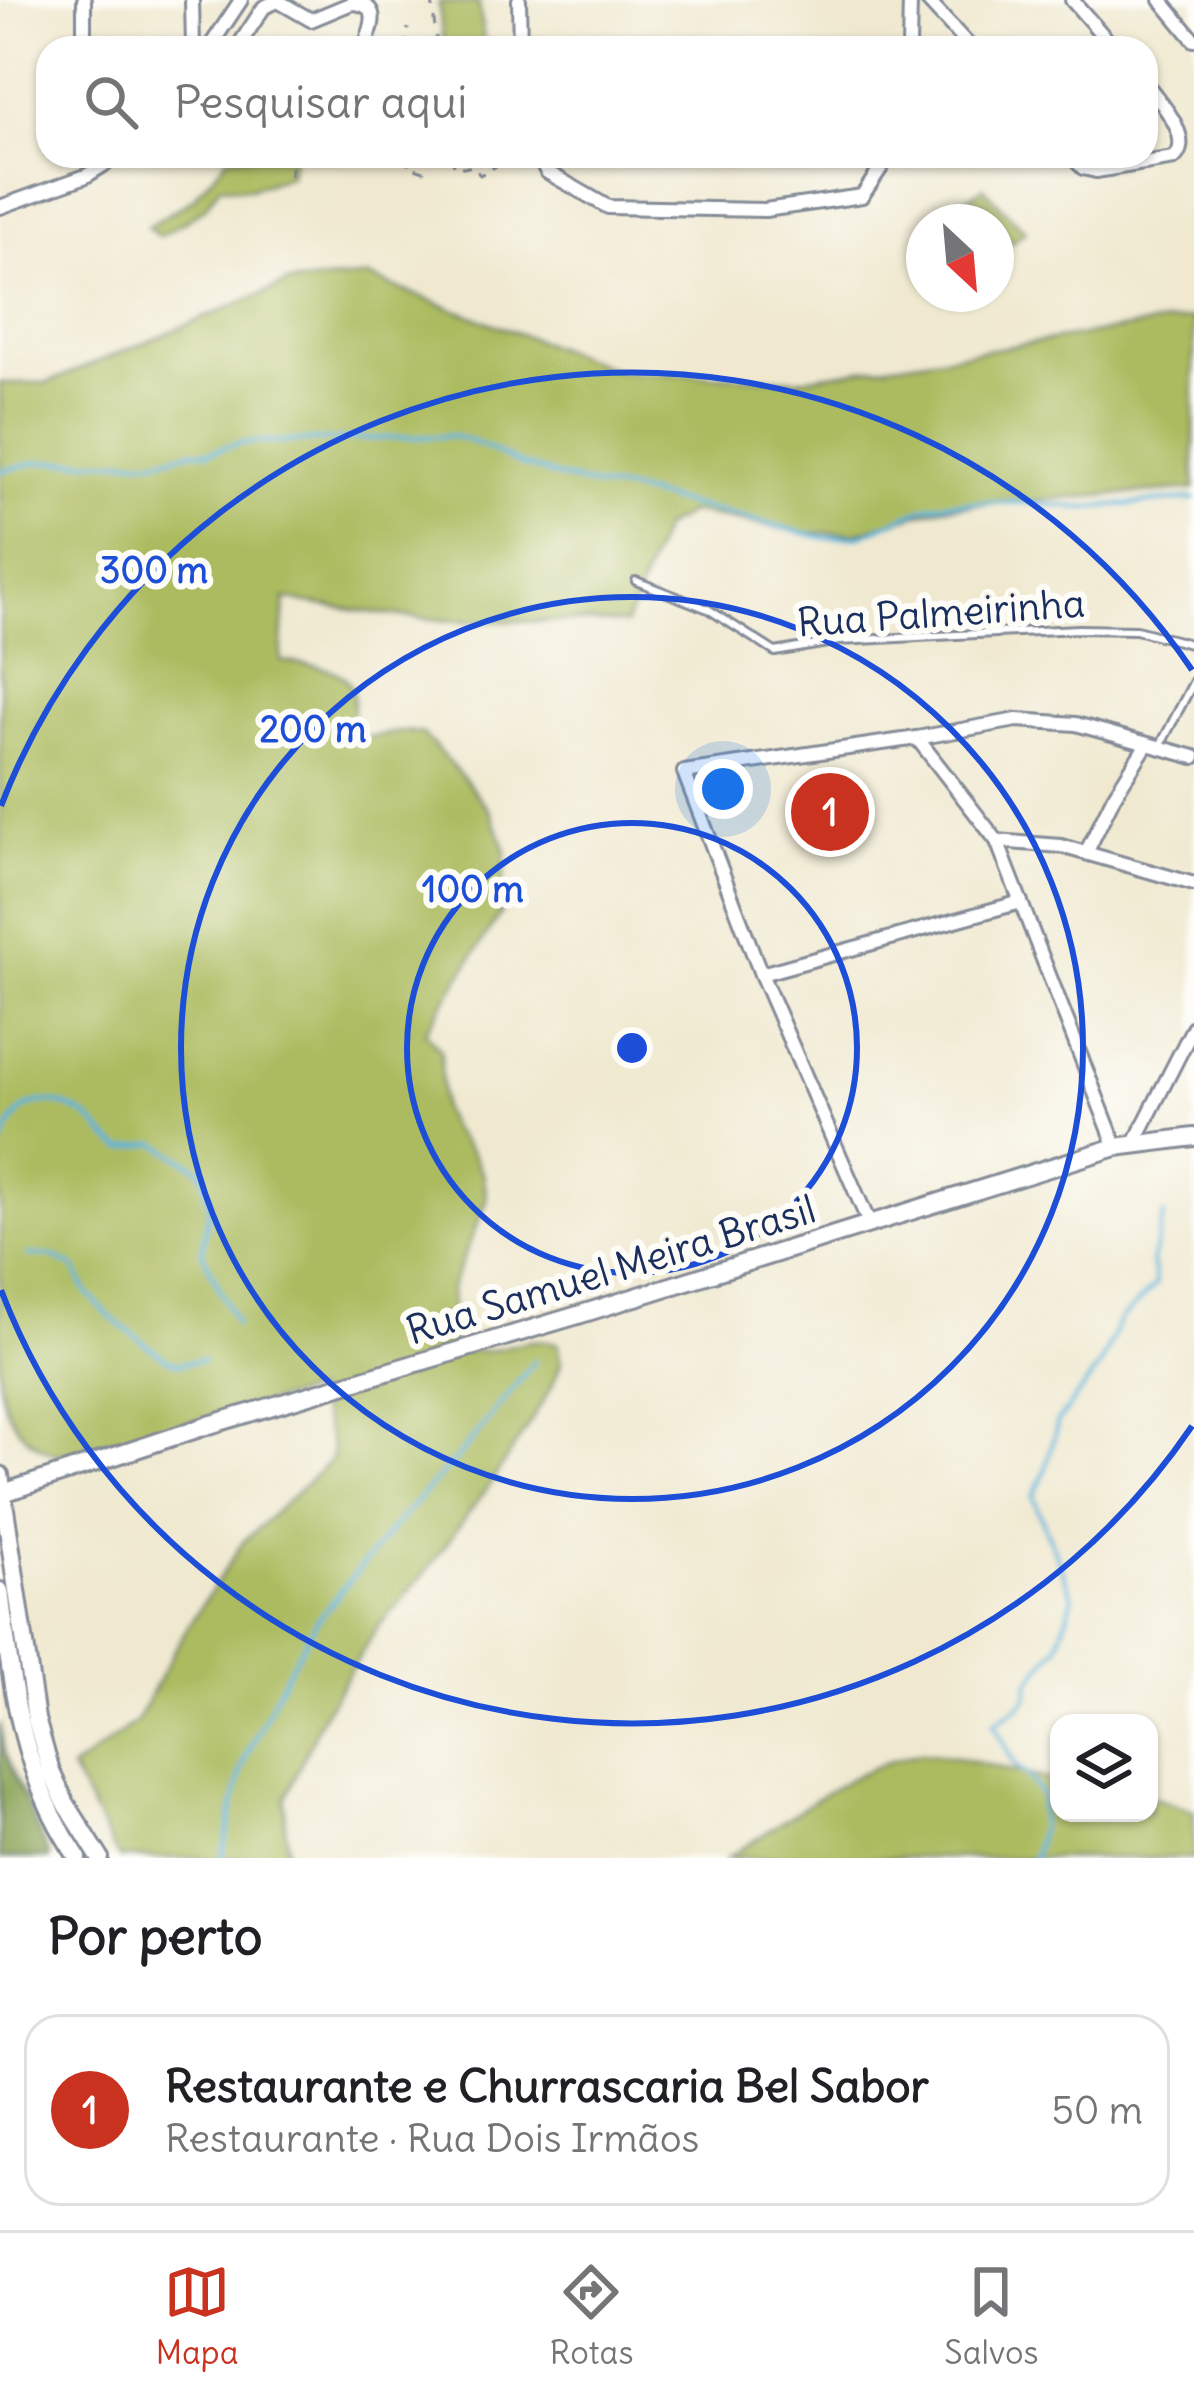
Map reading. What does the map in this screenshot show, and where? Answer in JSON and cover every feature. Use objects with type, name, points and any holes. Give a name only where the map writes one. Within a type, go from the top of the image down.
[{"type":"street","points":[[84,0],[84,36]]},
{"type":"street","points":[[192,0],[193,36]]},
{"type":"street","points":[[217,36],[241,0]]},
{"type":"street","points":[[519,0],[520,36]]},
{"type":"street","points":[[909,36],[910,0]]},
{"type":"street","points":[[927,0],[960,36]]},
{"type":"street","points":[[1072,0],[1104,36]]},
{"type":"street","points":[[1160,0],[1194,40]]},
{"type":"street","points":[[245,36],[264,7],[278,1],[310,20],[359,2],[374,18],[368,36]]},
{"type":"street","points":[[1158,98],[1187,131],[1190,142],[1185,153],[1158,161]]},
{"type":"street","points":[[86,168],[86,176]]},
{"type":"street","points":[[0,207],[99,168]]},
{"type":"street","points":[[545,168],[608,207],[765,210],[862,196],[881,168]]},
{"type":"street","points":[[1083,168],[1096,172],[1118,168]]},
{"type":"street","points":[[870,1225],[761,974],[684,772],[1017,721],[1076,724],[1194,757]]},
{"type":"street","points":[[917,738],[998,841],[1125,1145]]},
{"type":"street","points":[[1086,853],[1114,796],[1153,746]]},
{"type":"street","points":[[998,841],[1061,846],[1194,884]]},
{"type":"street","points":[[761,974],[1021,902]]},
{"type":"street","points":[[1125,1145],[1194,1026]]},
{"type":"street","name":"Rua Samuel Meira Brasil","points":[[1,1482],[49,1477],[1125,1145],[1194,1137]]},
{"type":"street","points":[[1,1482],[36,1719],[51,1772],[100,1858]]},
{"type":"street","points":[[0,1591],[28,1759],[79,1858]]},
{"type":"lane","name":"Rua Palmeirinha","points":[[636,580],[708,609],[775,652],[839,641],[1078,629],[1136,630],[1194,645]]},
{"type":"lane","points":[[1153,746],[1194,682]]},
{"type":"path","points":[[432,0],[436,36]]},
{"type":"path","points":[[407,36],[408,28]]},
{"type":"path","points":[[290,176],[291,168]]},
{"type":"green space","points":[[439,3],[479,3],[483,36],[442,36]]},
{"type":"green space","points":[[219,168],[291,168],[290,176],[250,189],[220,186],[204,209],[159,237],[147,227],[194,198]]},
{"type":"green space","points":[[983,187],[999,204],[960,204]]},
{"type":"green space","points":[[1014,219],[1025,231],[1014,240]]},
{"type":"green space","points":[[368,277],[621,372],[798,379],[1194,318],[1194,489],[942,507],[856,533],[805,533],[691,512],[663,528],[626,624],[438,620],[285,599],[281,661],[328,669],[346,679],[353,700],[353,723],[362,738],[406,731],[423,734],[491,813],[506,851],[501,912],[425,1032],[441,1051],[442,1110],[484,1177],[487,1201],[451,1288],[454,1351],[543,1341],[559,1344],[561,1363],[552,1386],[493,1480],[425,1573],[377,1628],[322,1716],[285,1799],[289,1858],[121,1858],[71,1770],[136,1722],[185,1631],[243,1542],[331,1460],[332,1448],[314,1391],[59,1455],[26,1437],[3,1395],[0,383],[47,383],[288,283]]},
{"type":"green space","points":[[0,1723],[4,1752],[50,1858],[0,1858]]},
{"type":"green space","points":[[922,1753],[954,1757],[1050,1780],[1050,1822],[1158,1822],[1158,1799],[1194,1811],[1194,1858],[727,1858],[844,1782]]},
{"type":"waterway","points":[[0,471],[38,462],[156,460],[241,443],[452,436],[562,478],[825,538],[862,535],[944,503],[1083,508],[1194,499]]},
{"type":"waterway","points":[[0,1149],[26,1108],[57,1103],[87,1117],[123,1149],[156,1143],[198,1168],[209,1208],[202,1252],[236,1324]]},
{"type":"waterway","points":[[1033,1858],[1042,1797],[1016,1767],[994,1723],[1028,1697],[1029,1683],[1058,1645],[1073,1597],[1033,1497],[1058,1421],[1100,1366],[1120,1320],[1156,1285],[1152,1261],[1164,1215]]},
{"type":"waterway","points":[[28,1255],[51,1256],[74,1267],[87,1293],[109,1316],[166,1359],[179,1364],[203,1360]]},
{"type":"waterway","points":[[222,1858],[243,1763],[316,1622],[535,1361]]},
{"type":"place","name":"Restaurante e Churrascaria Bel Sabor","points":[[830,812]]}]
